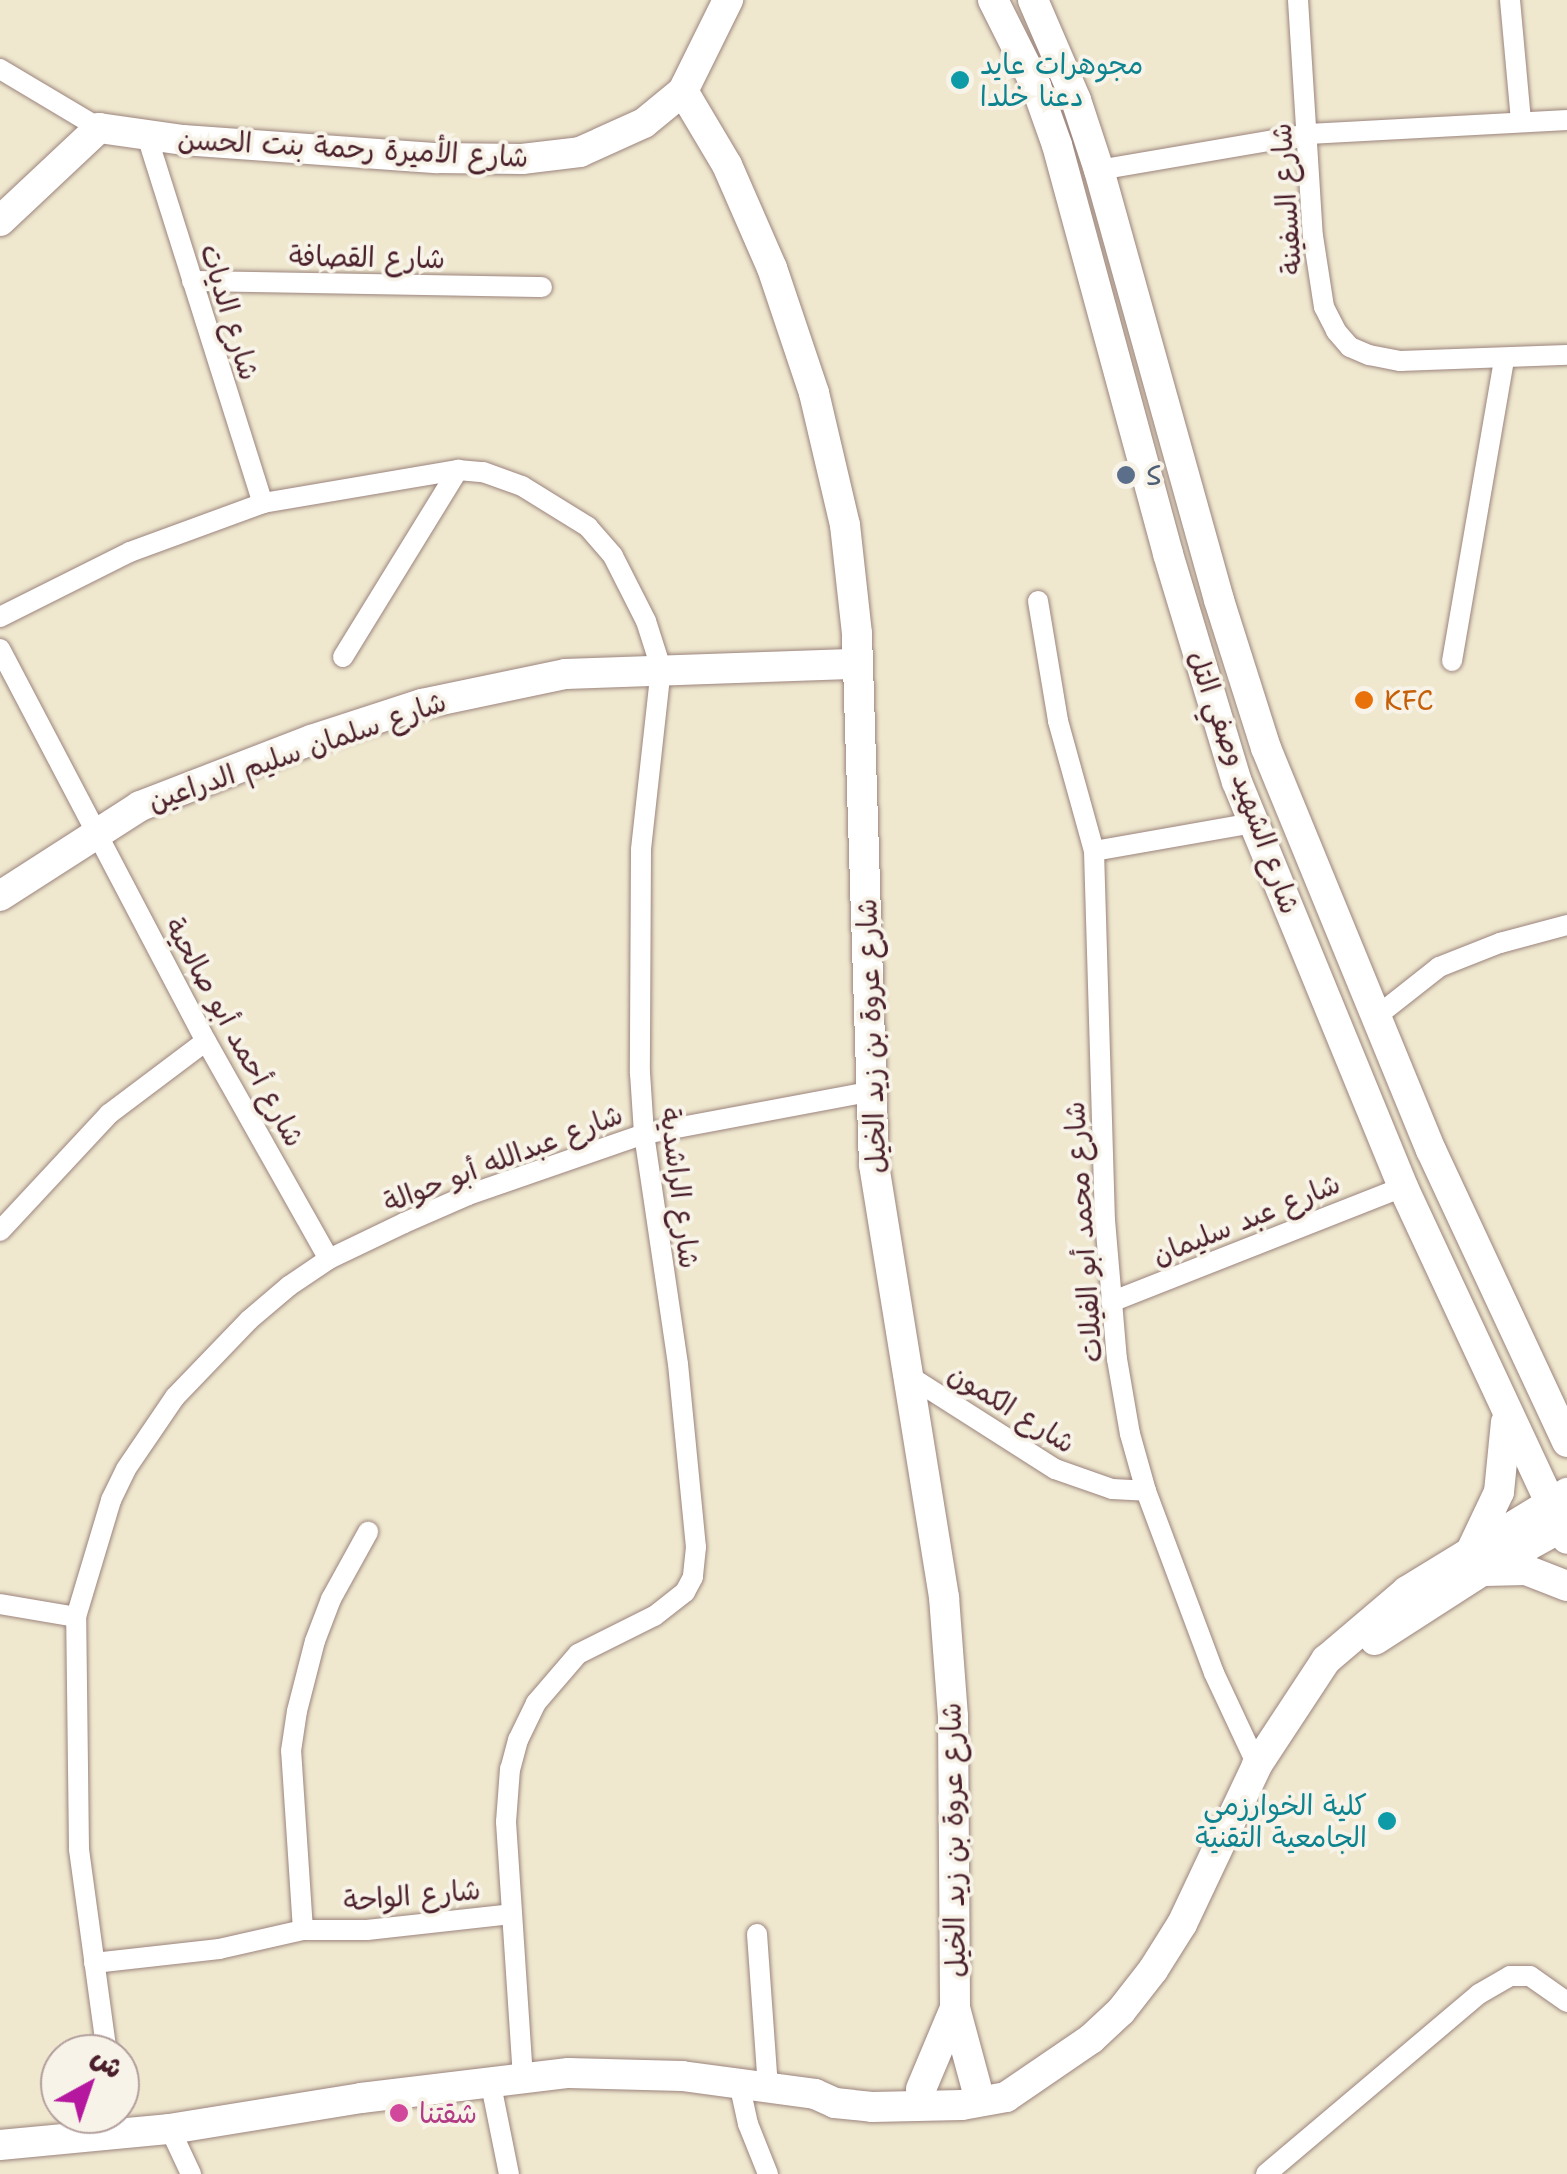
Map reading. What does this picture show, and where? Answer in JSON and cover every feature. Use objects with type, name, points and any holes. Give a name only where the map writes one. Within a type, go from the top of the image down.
[{"type":"street","name":"شارع الأميرة رحمة بنت الحسن","points":[[99,128],[147,136],[437,158],[549,158],[624,134],[682,91],[728,0]]},
{"type":"street","name":"شارع الشهيد وصفي التل","points":[[993,0],[1036,86],[1057,146],[1199,660],[1253,823],[1403,1187],[1506,1414],[1562,1517]]},
{"type":"street","name":"شارع الشهيد وصفي التل","points":[[1032,0],[1076,100],[1100,170],[1243,680],[1272,764],[1430,1150],[1555,1403],[1567,1442]]},
{"type":"street","name":"شارع السفينة","points":[[1298,0],[1313,236],[1324,307],[1336,332],[1360,351],[1400,361],[1504,360],[1567,354]]},
{"type":"street","points":[[1510,0],[1521,122]]},
{"type":"street","points":[[0,69],[99,128],[0,221]]},
{"type":"street","name":"شارع عروة بن زيد الخيل","points":[[682,91],[739,190],[802,352],[845,525],[857,664],[874,1165],[950,1661],[955,2008],[976,2086]]},
{"type":"street","points":[[1100,170],[1309,134],[1567,120]]},
{"type":"street","name":"شارع الديات","points":[[147,136],[263,504]]},
{"type":"street","name":"شارع القصافة","points":[[192,281],[542,288]]},
{"type":"street","points":[[1452,662],[1504,360]]},
{"type":"street","points":[[343,657],[458,470]]},
{"type":"street","points":[[0,617],[130,552],[263,504],[458,470],[484,472],[522,486],[588,527],[613,556],[630,587],[661,668]]},
{"type":"street","name":"شارع محمد أبو الفيلات","points":[[1038,601],[1058,720],[1094,851],[1110,1302],[1130,1434],[1146,1491],[1214,1673],[1257,1765]]},
{"type":"street","name":"شارع أحمد أبو صالحية","points":[[0,649],[206,1041],[329,1259]]},
{"type":"street","name":"شارع سلمان سليم الدراعين","points":[[0,896],[97,830],[202,780],[422,704],[566,674],[857,664]]},
{"type":"street","name":"شارع الراشدية","points":[[661,668],[639,896],[644,1134],[692,1490],[696,1547],[693,1577],[685,1592]]},
{"type":"street","points":[[1094,851],[1253,823]]},
{"type":"street","points":[[1377,1016],[1440,967],[1500,943],[1567,925]]},
{"type":"street","points":[[0,1232],[109,1114],[206,1041]]},
{"type":"street","name":"شارع عبدالله أبو حوالة","points":[[105,2034],[80,1849],[76,1616],[111,1500],[147,1435],[175,1397],[248,1320],[329,1259],[468,1195],[644,1134],[869,1092]]},
{"type":"street","name":"شارع عبد سليمان","points":[[1110,1302],[1403,1187]]},
{"type":"street","name":"شارع الكمون","points":[[909,1376],[1055,1469],[1112,1489],[1146,1491]]},
{"type":"street","points":[[1476,1562],[1499,1492],[1506,1414]]},
{"type":"street","points":[[140,2125],[170,2128],[523,2076],[626,2072],[816,2094],[836,2103],[927,2107],[981,2104],[1006,2097],[1091,2039],[1153,1970],[1182,1924],[1257,1765],[1287,1718],[1368,1646],[1476,1562],[1562,1517]]},
{"type":"street","points":[[303,1930],[292,1782],[297,1711],[314,1641],[331,1599],[368,1532]]},
{"type":"street","points":[[1476,1562],[1526,1570],[1567,1586]]},
{"type":"street","name":"شارع الواحة","points":[[94,1962],[182,1954],[303,1930],[367,1930],[511,1914],[507,1800],[510,1769],[527,1718],[578,1654],[654,1616],[685,1592]]},
{"type":"street","points":[[0,1604],[76,1616]]},
{"type":"street","points":[[511,1914],[523,2076]]},
{"type":"street","points":[[757,1934],[753,2085],[748,2124],[768,2174]]},
{"type":"street","points":[[1266,2174],[1479,1994],[1510,1976],[1530,1976],[1567,2002]]},
{"type":"street","name":"شارع عروة بن زيد الخيل","points":[[921,2089],[955,2008]]},
{"type":"street","points":[[490,2080],[509,2174]]},
{"type":"street","points":[[816,2094],[837,2088],[1025,2084]]},
{"type":"street","points":[[170,2128],[190,2174]]},
{"type":"street","points":[[0,2145],[60,2134]]},
{"type":"place","name":"مجوهرات عايد دعنا خلدا","points":[[960,80]]},
{"type":"place","name":"S","points":[[1126,475]]},
{"type":"place","name":"KFC","points":[[1364,700]]},
{"type":"place","name":"كلية الخوارزمي الجامعية التقنية","points":[[1387,1821]]},
{"type":"place","name":"شقتنا","points":[[399,2113]]}]
